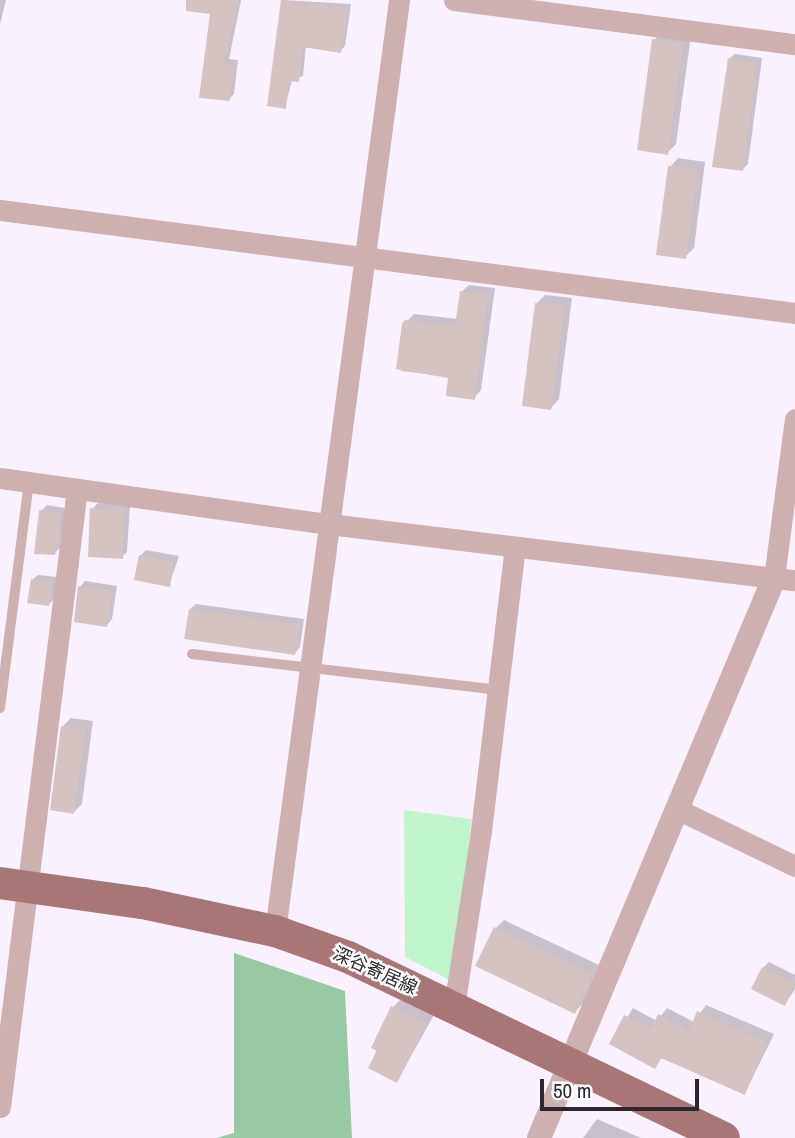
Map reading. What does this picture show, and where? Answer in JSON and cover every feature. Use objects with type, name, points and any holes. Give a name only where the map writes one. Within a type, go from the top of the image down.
[{"type":"main road","name":"深谷寄居線","points":[[13,886],[144,903],[275,930],[348,957],[724,1138]]},
{"type":"street","points":[[275,930],[400,0]]},
{"type":"street","points":[[454,0],[795,44]]},
{"type":"street","points":[[0,210],[795,313]]},
{"type":"street","points":[[539,1138],[679,810],[785,579],[795,419]]},
{"type":"street","points":[[0,478],[329,524],[785,579]]},
{"type":"street","points":[[0,1107],[13,886],[77,489]]},
{"type":"street","points":[[454,1007],[515,547]]},
{"type":"street","points":[[679,810],[795,866]]},
{"type":"lane","points":[[0,708],[29,482]]},
{"type":"lane","points":[[192,654],[497,690]]},
{"type":"green space","points":[[404,810],[472,819],[450,980],[405,957]]},
{"type":"green space","points":[[234,953],[345,991],[352,1138],[216,1138],[234,1133]]},
{"type":"building","points":[[186,0],[239,0],[224,64],[234,65],[230,101],[199,98],[210,14],[186,11]]},
{"type":"building","points":[[281,0],[347,8],[341,53],[303,47],[299,82],[289,81],[286,109],[267,106]]},
{"type":"building","points":[[652,39],[683,43],[668,155],[637,150]]},
{"type":"building","points":[[728,58],[757,63],[743,171],[712,167]]},
{"type":"building","points":[[668,166],[698,170],[686,259],[656,255]]},
{"type":"building","points":[[460,291],[488,295],[475,400],[446,396],[448,378],[396,369],[402,324],[405,320],[455,326]]},
{"type":"building","points":[[535,303],[565,306],[551,410],[522,406]]},
{"type":"building","points":[[90,508],[125,510],[123,559],[88,557]]},
{"type":"building","points":[[39,510],[61,513],[55,555],[34,554]]},
{"type":"building","points":[[139,555],[174,562],[170,587],[134,580]]},
{"type":"building","points":[[31,579],[52,582],[49,606],[27,603]]},
{"type":"building","points":[[78,586],[112,591],[107,627],[74,622]]},
{"type":"building","points":[[189,609],[300,624],[295,655],[184,639]]},
{"type":"building","points":[[61,726],[86,729],[74,814],[50,810]]},
{"type":"building","points":[[494,927],[592,974],[575,1014],[475,966]]},
{"type":"building","points":[[762,967],[795,983],[785,1006],[751,989]]},
{"type":"building","points":[[391,1006],[427,1024],[397,1083],[368,1068],[377,1051],[371,1048]]},
{"type":"building","points":[[697,1011],[767,1042],[745,1095],[661,1058],[655,1069],[609,1044],[624,1015],[651,1029],[658,1014],[689,1031]]}]
